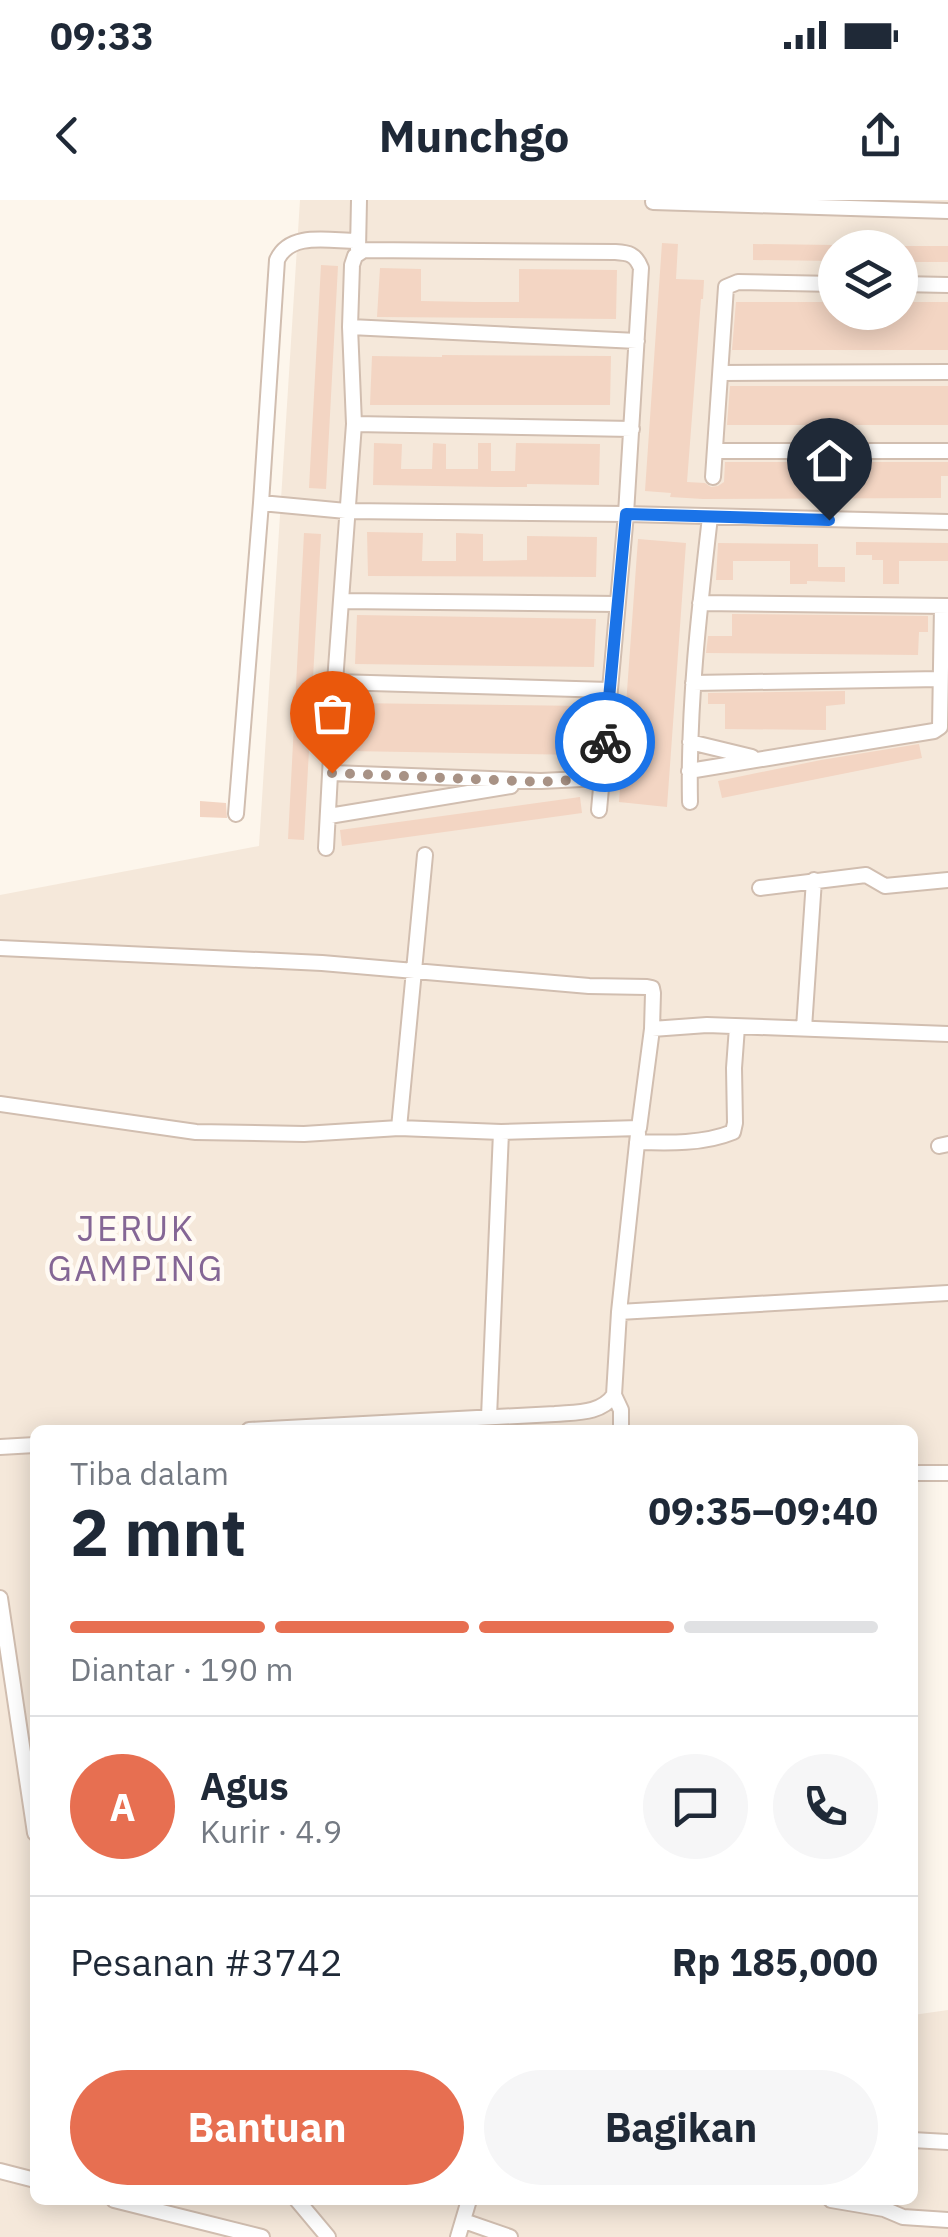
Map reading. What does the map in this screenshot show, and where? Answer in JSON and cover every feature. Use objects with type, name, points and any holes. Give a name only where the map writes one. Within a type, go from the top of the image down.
[{"type":"street","points":[[326,848],[354,424],[350,327],[359,202]]},
{"type":"street","points":[[653,202],[830,203],[948,211]]},
{"type":"street","points":[[236,814],[277,260],[286,246],[305,240],[358,242],[370,249],[630,253],[637,258],[641,268],[632,429],[600,810]]},
{"type":"street","points":[[713,477],[726,286],[738,282],[818,284]]},
{"type":"street","points":[[918,284],[948,285]]},
{"type":"street","points":[[350,327],[637,340]]},
{"type":"street","points":[[721,374],[948,372]]},
{"type":"street","points":[[354,424],[632,429]]},
{"type":"street","points":[[715,451],[948,450]]},
{"type":"street","points":[[261,503],[346,512],[948,522]]},
{"type":"street","points":[[690,802],[693,682],[710,518]]},
{"type":"street","points":[[342,601],[618,604]]},
{"type":"street","points":[[689,771],[934,731],[941,720],[945,606],[700,603]]},
{"type":"street","points":[[693,682],[940,678]]},
{"type":"street","points":[[335,682],[609,690]]},
{"type":"street","points":[[690,742],[759,759]]},
{"type":"street","points":[[332,773],[541,782]]},
{"type":"street","points":[[329,816],[541,782],[602,778]]},
{"type":"street","points":[[399,1128],[425,855]]},
{"type":"street","points":[[760,888],[866,875],[885,886],[948,880]]},
{"type":"street","points":[[804,1028],[814,880]]},
{"type":"street","points":[[0,948],[322,963],[652,988],[652,1029],[619,1312],[614,1395],[621,1410],[622,1425]]},
{"type":"street","points":[[652,1029],[707,1025],[948,1034]]},
{"type":"street","points":[[0,1104],[196,1132],[304,1134],[399,1128],[638,1135],[674,1143],[733,1132],[737,1027]]},
{"type":"street","points":[[489,1417],[501,1132]]},
{"type":"street","points":[[619,1312],[948,1293]]},
{"type":"street","points":[[426,1425],[600,1408],[614,1395]]},
{"type":"street","points":[[0,1448],[30,1445]]},
{"type":"street","points":[[918,1473],[948,1473]]},
{"type":"street","points":[[0,1598],[30,1796]]},
{"type":"street","points":[[918,2140],[948,2142]]},
{"type":"street","points":[[0,2172],[30,2179]]},
{"type":"street","points":[[134,2205],[262,2237]]},
{"type":"street","points":[[300,2205],[328,2237]]},
{"type":"street","points":[[458,2237],[468,2205]]},
{"type":"street","points":[[860,2205],[903,2217],[948,2220]]},
{"type":"street","points":[[464,2221],[510,2237]]},
{"type":"shaded area","points":[[300,200],[948,200],[948,1473],[918,1473],[918,1425],[30,1425],[30,2205],[918,2205],[918,2014],[948,2010],[948,2237],[0,2237],[0,895],[259,846]]},
{"type":"building","points":[[662,243],[678,244],[676,279],[704,280],[687,482],[718,486],[724,482],[725,462],[948,462],[948,476],[941,476],[941,498],[703,499],[645,491]]},
{"type":"building","points":[[753,244],[818,245],[818,261],[753,260]]},
{"type":"building","points":[[918,246],[948,246],[948,262],[918,262]]},
{"type":"building","points":[[321,265],[338,266],[326,489],[309,488]]},
{"type":"building","points":[[380,268],[421,269],[421,301],[475,302],[519,302],[519,269],[617,270],[616,319],[377,317]]},
{"type":"building","points":[[736,302],[818,302],[818,330],[918,330],[918,302],[948,302],[948,350],[732,350]]},
{"type":"building","points":[[372,356],[611,356],[610,405],[370,405]]},
{"type":"building","points":[[730,386],[948,386],[948,425],[727,425]]},
{"type":"building","points":[[374,443],[402,444],[401,469],[432,469],[433,443],[446,444],[446,469],[478,469],[478,443],[491,443],[491,471],[515,471],[516,443],[600,444],[599,485],[373,485]]},
{"type":"building","points":[[367,532],[423,533],[422,561],[456,561],[456,533],[483,534],[483,561],[527,560],[527,536],[597,537],[596,577],[368,576]]},
{"type":"building","points":[[304,533],[321,534],[304,840],[288,839]]},
{"type":"building","points":[[638,539],[686,543],[667,807],[619,802]]},
{"type":"building","points":[[856,542],[948,543],[948,561],[899,561],[899,584],[883,584],[883,560],[856,555]]},
{"type":"building","points":[[718,543],[818,544],[818,567],[845,567],[845,582],[790,584],[790,561],[733,561],[733,580],[716,580]]},
{"type":"building","points":[[732,614],[928,616],[928,632],[919,632],[918,655],[706,653],[708,636],[732,636]]},
{"type":"building","points":[[357,615],[596,619],[594,667],[355,664]]},
{"type":"building","points":[[845,691],[845,704],[826,706],[826,730],[725,729],[725,704],[708,704],[708,693]]},
{"type":"building","points":[[350,703],[588,706],[587,755],[348,751]]},
{"type":"building","points":[[919,744],[922,758],[722,798],[718,781],[821,760]]},
{"type":"building","points":[[580,797],[582,813],[342,846],[340,830]]},
{"type":"building","points":[[200,801],[226,803],[227,818],[200,817]]},
{"type":"way so far","points":[[332,773],[541,782],[602,778],[605,742]]},
{"type":"district","name":"JERUK GAMPING","points":[[136,1249]]},
{"type":"route","points":[[605,742],[626,514],[829,520]]}]
